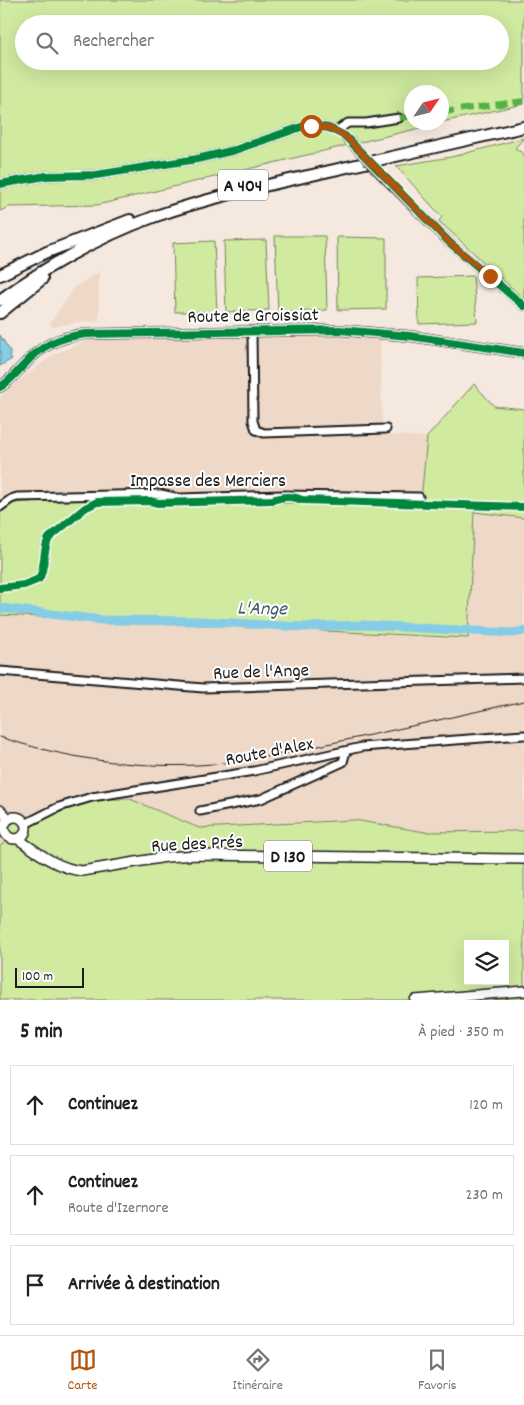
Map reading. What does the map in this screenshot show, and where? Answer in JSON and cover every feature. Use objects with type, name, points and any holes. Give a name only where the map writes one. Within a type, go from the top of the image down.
[{"type":"highway","name":"A 404","points":[[0,292],[58,254],[93,236],[134,218],[186,200],[225,189],[524,120]]},
{"type":"highway","name":"A 404","points":[[0,300],[43,271],[84,248],[155,217],[217,198],[524,127]]},
{"type":"highway","points":[[0,275],[55,249],[134,218]]},
{"type":"highway","points":[[0,313],[32,286],[84,248]]},
{"type":"main road","name":"Route de Groissiat","points":[[0,387],[39,350],[53,341],[69,336],[318,329],[362,331],[524,352]]},
{"type":"main road","points":[[0,812],[8,820]]},
{"type":"main road","points":[[18,818],[25,828],[18,839],[3,838],[8,820],[18,818]]},
{"type":"main road","name":"Rue des Prés","points":[[25,828],[32,842],[54,863]]},
{"type":"main road","name":"Rue des Prés","points":[[18,839],[54,863],[82,871],[166,857],[197,855],[524,859]]},
{"type":"main road","points":[[415,1000],[524,991]]},
{"type":"street","points":[[336,131],[348,123],[399,118]]},
{"type":"street","points":[[0,184],[46,176],[96,175],[197,159],[235,150],[304,126],[318,126],[336,131],[351,142],[450,243],[524,306]]},
{"type":"street","points":[[252,330],[253,421],[256,430],[264,433],[386,429]]},
{"type":"street","name":"Impasse des Merciers","points":[[0,507],[17,497],[161,494],[179,498],[282,495],[419,497]]},
{"type":"street","name":"Rue de l'Ange","points":[[0,670],[194,688],[524,678]]},
{"type":"street","name":"Route d'Alex","points":[[25,828],[59,806],[92,797],[254,771],[371,746],[524,734]]},
{"type":"street","points":[[200,811],[261,799],[343,762],[346,751]]},
{"type":"shaded area","points":[[99,272],[99,321],[79,322],[52,327],[50,323],[75,287]]},
{"type":"shaded area","points":[[338,334],[380,336],[382,426],[389,426],[389,435],[427,437],[422,501],[161,505],[153,499],[42,501],[12,503],[0,512],[0,396],[53,355],[90,339]]},
{"type":"shaded area","points":[[474,512],[524,518],[524,830],[425,832],[354,820],[199,828],[130,799],[0,846],[0,615],[468,638]]},
{"type":"green space","points":[[0,0],[524,0],[524,104],[449,120],[449,85],[404,85],[404,130],[412,130],[97,205],[9,207],[0,211]]},
{"type":"green space","points":[[524,138],[515,148],[524,154],[524,299],[439,221],[442,217],[396,166],[451,157]]},
{"type":"green space","points":[[275,236],[325,236],[327,310],[278,313]]},
{"type":"green space","points":[[337,237],[386,238],[386,309],[338,310]]},
{"type":"green space","points":[[266,240],[269,310],[226,312],[224,241]]},
{"type":"green space","points":[[214,241],[217,312],[175,312],[173,243]]},
{"type":"green space","points":[[473,276],[477,322],[419,324],[418,278]]},
{"type":"green space","points":[[474,384],[494,406],[524,409],[524,518],[474,512],[468,638],[0,615],[0,512],[12,503],[153,499],[162,505],[421,501],[427,437]]},
{"type":"green space","points":[[99,799],[130,799],[199,828],[354,820],[425,832],[524,830],[524,1000],[0,1000],[0,846],[15,836],[10,832],[10,826],[13,823],[17,822],[22,825],[23,831],[44,817]]},
{"type":"water","points":[[0,335],[11,353],[9,354],[12,359],[0,366]]},
{"type":"waterway","name":"L'Ange","points":[[0,608],[102,620],[201,621],[301,627],[364,625],[512,633],[524,631]]},
{"type":"railway","points":[[0,737],[48,751],[98,760],[173,766],[215,764],[282,754],[524,701]]},
{"type":"marked path","points":[[449,111],[524,101]]},
{"type":"marked path","points":[[399,118],[404,117]]},
{"type":"cycle path","points":[[0,184],[46,176],[96,175],[197,159],[235,150],[304,126],[329,128],[345,136],[450,243],[524,306]]},
{"type":"cycle path","points":[[0,387],[44,347],[68,337],[86,334],[340,330],[410,336],[524,353]]},
{"type":"cycle path","points":[[0,588],[24,585],[39,579],[43,569],[45,548],[49,538],[85,508],[97,502],[150,501],[158,503],[272,500],[291,497],[302,500],[524,507]]},
{"type":"route","points":[[311,126],[329,128],[345,136],[450,243],[490,276]]}]
